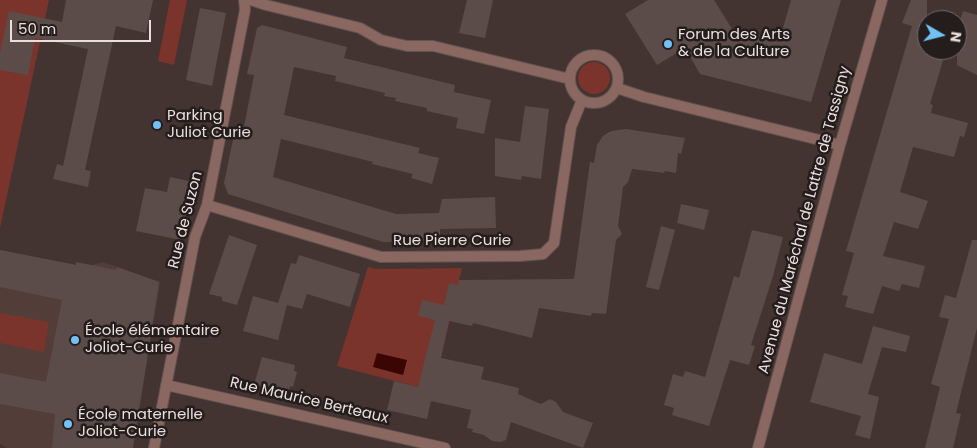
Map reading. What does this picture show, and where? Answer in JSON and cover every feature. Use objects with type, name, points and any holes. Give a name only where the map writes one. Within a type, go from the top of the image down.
[{"type":"street","name":"Rue de Suzon","points":[[154,448],[195,237],[207,205],[245,10],[244,0]]},
{"type":"street","points":[[251,0],[360,28],[381,40],[407,46],[433,46],[570,79]]},
{"type":"street","name":"Avenue du Maréchal de Lattre de Tassigny","points":[[758,448],[840,145],[882,0]]},
{"type":"street","points":[[595,54],[610,60],[618,73],[619,81],[617,88],[613,96],[598,104],[582,100],[575,95],[571,87],[570,79],[575,64],[581,59],[595,54]]},
{"type":"street","points":[[617,88],[644,97],[840,145]]},
{"type":"street","name":"Rue Pierre Curie","points":[[207,205],[381,257],[535,256],[543,254],[554,243],[571,126],[582,100]]},
{"type":"street","name":"Rue Maurice Berteaux","points":[[166,385],[445,448]]},
{"type":"shaded area","points":[[0,0],[49,0],[0,228]]},
{"type":"shaded area","points":[[170,0],[187,0],[174,65],[158,61]]},
{"type":"shaded area","points":[[594,62],[600,63],[605,67],[609,72],[609,84],[605,89],[600,93],[594,94],[588,93],[583,89],[579,84],[578,78],[579,72],[583,67],[588,63]]},
{"type":"shaded area","name":"École élémentaire Joliot-Curie","points":[[0,250],[76,265],[92,265],[103,262],[160,282],[133,448],[7,448],[0,444]]},
{"type":"shaded area","points":[[368,267],[376,269],[462,268],[433,391],[337,366]]},
{"type":"shaded area","points":[[0,313],[49,322],[44,352],[0,343]]},
{"type":"shaded area","points":[[377,353],[407,360],[403,375],[373,367]]},
{"type":"building","points":[[66,0],[153,0],[146,33],[116,26],[85,170],[91,171],[88,187],[53,179],[57,164],[63,166],[88,49],[35,38],[28,75],[0,70],[0,54],[9,11],[62,22]]},
{"type":"building","points":[[467,0],[493,0],[485,38],[459,33]]},
{"type":"building","points":[[648,0],[714,0],[734,32],[779,42],[791,0],[841,0],[811,102],[700,74],[685,48],[657,65],[625,14]]},
{"type":"building","points":[[911,0],[927,0],[927,10],[917,10],[917,60],[943,60],[930,104],[933,105],[931,113],[968,123],[964,137],[960,136],[954,157],[913,147],[900,192],[928,201],[918,229],[894,222],[883,256],[925,266],[919,288],[902,284],[899,291],[882,286],[873,314],[845,307],[848,296],[842,295],[854,253],[846,251],[912,26],[902,23]]},
{"type":"building","points":[[200,8],[226,13],[212,86],[186,80]]},
{"type":"building","points":[[967,12],[977,15],[977,75],[957,65],[957,60],[967,60]]},
{"type":"building","points":[[262,25],[347,47],[344,58],[455,85],[454,92],[491,100],[484,134],[456,128],[458,118],[427,111],[427,108],[395,101],[396,98],[384,96],[385,93],[335,81],[336,76],[294,67],[284,115],[420,148],[418,153],[439,158],[432,184],[411,178],[413,174],[372,164],[373,162],[281,139],[273,177],[396,214],[439,213],[442,199],[495,197],[496,228],[440,229],[440,241],[383,242],[228,194],[224,183],[235,130],[243,132],[254,75],[247,74],[257,28]]},
{"type":"building","points":[[525,106],[549,109],[541,179],[522,176],[521,180],[495,176],[495,138],[520,142]]},
{"type":"building","points":[[626,129],[685,138],[681,154],[678,153],[676,173],[632,169],[628,182],[623,187],[618,226],[622,234],[616,240],[606,314],[592,313],[591,316],[539,308],[532,338],[473,323],[472,326],[449,321],[441,358],[484,367],[481,379],[519,388],[518,394],[541,404],[550,399],[556,402],[563,412],[593,423],[583,448],[511,422],[506,440],[500,442],[492,441],[484,435],[472,432],[473,429],[467,428],[471,410],[431,401],[427,419],[387,410],[394,381],[418,387],[435,320],[418,316],[422,300],[444,305],[449,283],[458,285],[459,280],[574,279],[590,162],[594,163],[597,145],[603,136],[611,131]]},
{"type":"building","points":[[170,177],[193,182],[181,240],[136,231],[145,188],[167,192]]},
{"type":"building","points":[[681,204],[709,210],[704,230],[677,223]]},
{"type":"building","points":[[661,226],[675,230],[659,290],[646,287]]},
{"type":"building","points":[[752,230],[783,237],[751,345],[755,346],[749,365],[730,360],[709,426],[672,415],[674,408],[664,405],[673,374],[683,377],[685,371],[705,377],[734,276],[739,278]]},
{"type":"building","points":[[229,235],[257,245],[237,305],[222,301],[222,297],[209,294]]},
{"type":"building","points":[[972,240],[977,240],[977,328],[956,413],[961,414],[953,448],[925,448],[940,387],[931,384],[949,319],[939,317],[945,295],[956,298]]},
{"type":"building","name":"École élémentaire Joliot-Curie","points":[[0,250],[76,265],[76,262],[116,270],[117,267],[159,282],[133,448],[52,448],[55,414],[0,404],[0,373],[46,382],[62,300],[0,287]]},
{"type":"building","points":[[299,255],[360,274],[350,307],[307,294],[302,309],[287,305],[278,340],[243,331],[253,296],[278,303],[291,263],[296,264]]},
{"type":"building","points":[[873,326],[910,336],[906,352],[882,347],[867,397],[868,394],[879,397],[870,439],[855,435],[861,416],[810,402],[824,353],[862,364]]},
{"type":"building","points":[[262,357],[295,365],[294,371],[297,372],[293,387],[290,386],[288,394],[254,385]]},
{"type":"place","name":"Forum des Arts & de la Culture","points":[[668,44]]},
{"type":"place","name":"Parking Juliot Curie","points":[[157,125]]},
{"type":"place","name":"École élémentaire Joliot-Curie","points":[[75,340]]},
{"type":"place","name":"École maternelle Joliot-Curie","points":[[68,424]]}]
